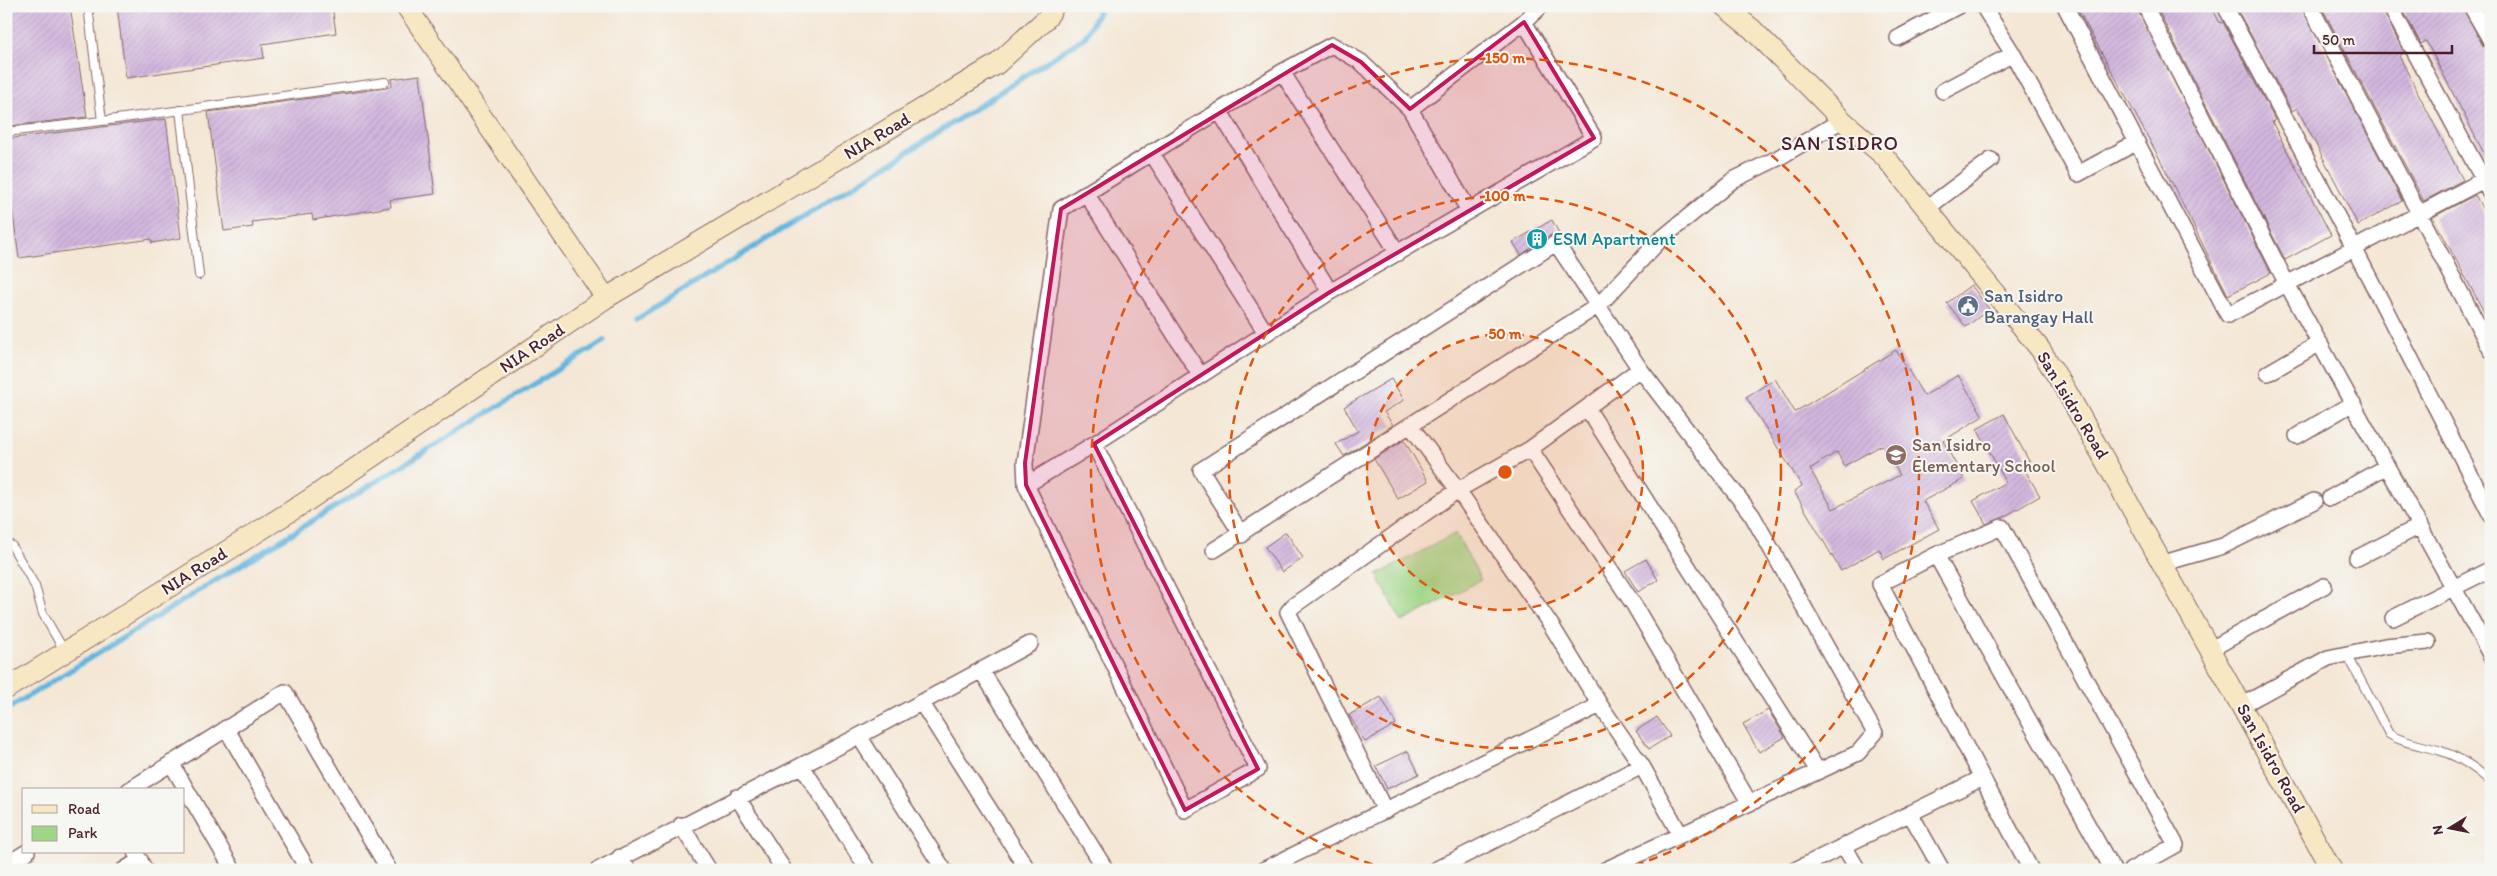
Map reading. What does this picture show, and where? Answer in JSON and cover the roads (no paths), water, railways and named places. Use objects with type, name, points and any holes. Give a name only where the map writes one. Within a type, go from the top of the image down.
[{"type":"street","points":[[406,6],[606,298]]},
{"type":"street","name":"NIA Road","points":[[6,688],[307,501],[606,298],[997,64],[1047,18],[1054,6]]},
{"type":"street","points":[[1410,109],[1524,22],[1541,6]]},
{"type":"street","name":"San Isidro Road","points":[[1724,6],[1752,29],[1842,120],[1885,157],[2040,349],[2067,392],[2164,564],[2332,870]]},
{"type":"street","points":[[1898,38],[1958,6]]},
{"type":"street","points":[[1983,6],[2013,54],[2078,174],[2137,142]]},
{"type":"street","points":[[2065,6],[2228,315],[2487,178]]},
{"type":"street","points":[[2145,6],[2287,284],[2491,656]]},
{"type":"street","points":[[2225,6],[2354,248],[2491,515]]},
{"type":"street","points":[[2310,6],[2491,350]]},
{"type":"street","points":[[2390,6],[2487,178],[2491,194]]},
{"type":"street","points":[[2471,6],[2491,41]]},
{"type":"street","points":[[1026,485],[1094,444],[1330,292],[1594,138],[1524,22]]},
{"type":"street","points":[[1094,444],[1258,768],[1185,810],[1026,485],[1025,463],[1061,210],[1151,152],[1220,112],[1282,72],[1332,46],[1360,62],[1410,109],[1469,211]]},
{"type":"street","points":[[1942,91],[2013,54]]},
{"type":"street","points":[[1282,72],[1398,253]]},
{"type":"street","points":[[1220,112],[1330,292]]},
{"type":"street","points":[[1214,550],[1242,534],[1599,305],[1660,240],[1733,180],[1778,158],[1842,120]]},
{"type":"street","points":[[1151,152],[1266,333]]},
{"type":"street","points":[[1927,208],[1991,160]]},
{"type":"street","points":[[1086,193],[1200,375]]},
{"type":"street","points":[[1242,534],[1201,470],[1556,243],[1640,369],[1752,515],[1875,733],[1858,753],[1605,870]]},
{"type":"street","points":[[2268,373],[2320,344]]},
{"type":"street","points":[[1385,811],[1288,612],[1293,606],[1458,490],[1530,449],[1640,369]]},
{"type":"street","points":[[2297,436],[2352,403]]},
{"type":"street","points":[[1587,408],[1818,771]]},
{"type":"street","points":[[1410,426],[1458,490],[1551,625],[1600,705],[1642,766],[1680,834]]},
{"type":"street","points":[[1530,449],[1634,605],[1749,802]]},
{"type":"street","points":[[2330,498],[2387,466]]},
{"type":"street","points":[[2164,564],[2223,546],[2314,501]]},
{"type":"street","points":[[2357,558],[2420,526]]},
{"type":"street","points":[[2031,870],[1880,584],[1936,555],[2002,527],[2176,845],[2131,870]]},
{"type":"street","points":[[1936,555],[2113,870]]},
{"type":"street","points":[[2394,618],[2491,569]]},
{"type":"street","points":[[2211,649],[2324,586]]},
{"type":"street","points":[[2242,705],[2328,658],[2384,646],[2428,642]]},
{"type":"street","points":[[598,870],[620,856],[802,766],[1030,644]]},
{"type":"street","points":[[981,670],[1106,870]]},
{"type":"street","points":[[132,788],[285,692],[389,870]]},
{"type":"street","points":[[921,702],[1028,870]]},
{"type":"street","points":[[1263,870],[1600,705]]},
{"type":"street","points":[[226,728],[308,870]]},
{"type":"street","points":[[859,736],[944,870]]},
{"type":"street","points":[[171,763],[233,870]]},
{"type":"street","points":[[802,766],[868,870]]},
{"type":"street","points":[[1434,870],[1642,766]]},
{"type":"street","points":[[1795,870],[1982,778]]},
{"type":"street","points":[[737,797],[784,870]]},
{"type":"street","points":[[1910,813],[1942,870]]},
{"type":"street","points":[[681,826],[709,870]]},
{"type":"street","points":[[1844,846],[1858,870]]},
{"type":"street","points":[[6,864],[24,854]]},
{"type":"street","points":[[620,856],[628,870]]},
{"type":"street","points":[[124,870],[140,861]]},
{"type":"lane","points":[[88,6],[102,122]]},
{"type":"lane","points":[[6,132],[102,122],[385,82]]},
{"type":"lane","points":[[180,110],[200,275]]},
{"type":"lane","points":[[6,542],[12,546],[35,586],[43,614],[65,652]]},
{"type":"lane","points":[[2347,654],[2390,734],[2401,741],[2441,751],[2464,760],[2491,782]]},
{"type":"waterway","points":[[637,319],[900,157],[1085,37],[1101,6]]},
{"type":"waterway","points":[[6,710],[604,341]]},
{"type":"place","name":"ESM Apartment","points":[[1537,239]]},
{"type":"place","name":"San Isidro Barangay Hall","points":[[1968,306]]},
{"type":"place","name":"San Isidro Elementary School","points":[[1896,455]]},
{"type":"district","name":"SAN ISIDRO","points":[[1840,143]]}]
